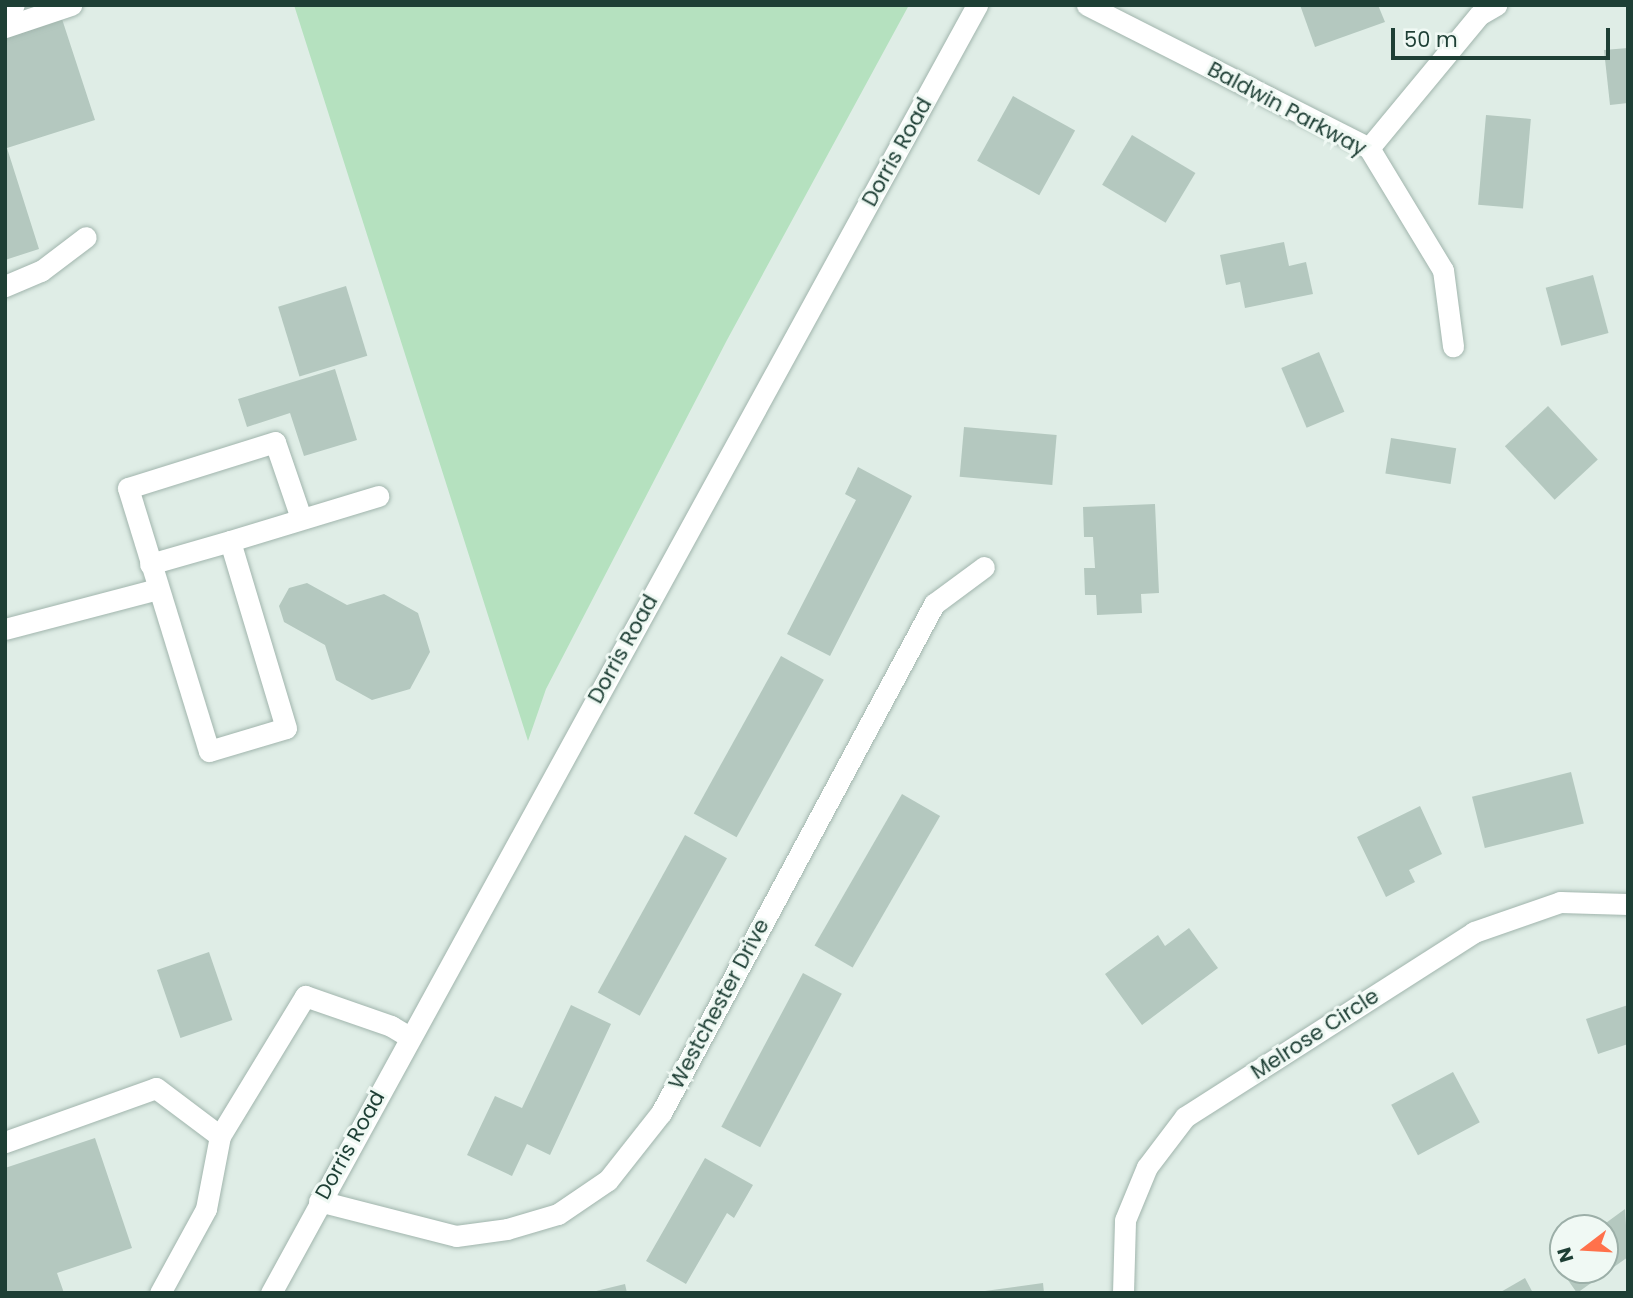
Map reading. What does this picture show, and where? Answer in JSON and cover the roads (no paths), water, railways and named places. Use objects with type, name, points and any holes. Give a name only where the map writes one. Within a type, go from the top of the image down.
[{"type":"street","points":[[5,8],[14,5]]},
{"type":"street","points":[[5,26],[71,5]]},
{"type":"street","name":"Dorris Road","points":[[271,1293],[319,1201],[977,5]]},
{"type":"street","name":"Baldwin Parkway","points":[[1087,5],[1369,148],[1443,270],[1453,346]]},
{"type":"street","points":[[1369,148],[1479,15],[1496,5]]},
{"type":"street","points":[[5,286],[41,271],[86,237]]},
{"type":"street","points":[[230,541],[286,728],[209,751],[128,488],[275,442],[301,519]]},
{"type":"street","points":[[150,564],[378,496]]},
{"type":"street","name":"Westchester Drive","points":[[319,1201],[457,1236],[507,1229],[558,1214],[607,1180],[661,1113],[934,604],[984,567]]},
{"type":"street","points":[[5,629],[158,589]]},
{"type":"street","name":"Melrose Circle","points":[[1123,1293],[1125,1220],[1147,1167],[1185,1117],[1474,932],[1559,902],[1628,904]]},
{"type":"street","points":[[160,1293],[206,1209],[220,1136],[305,996],[391,1026],[409,1037]]},
{"type":"street","points":[[5,1142],[156,1088],[220,1136]]}]
